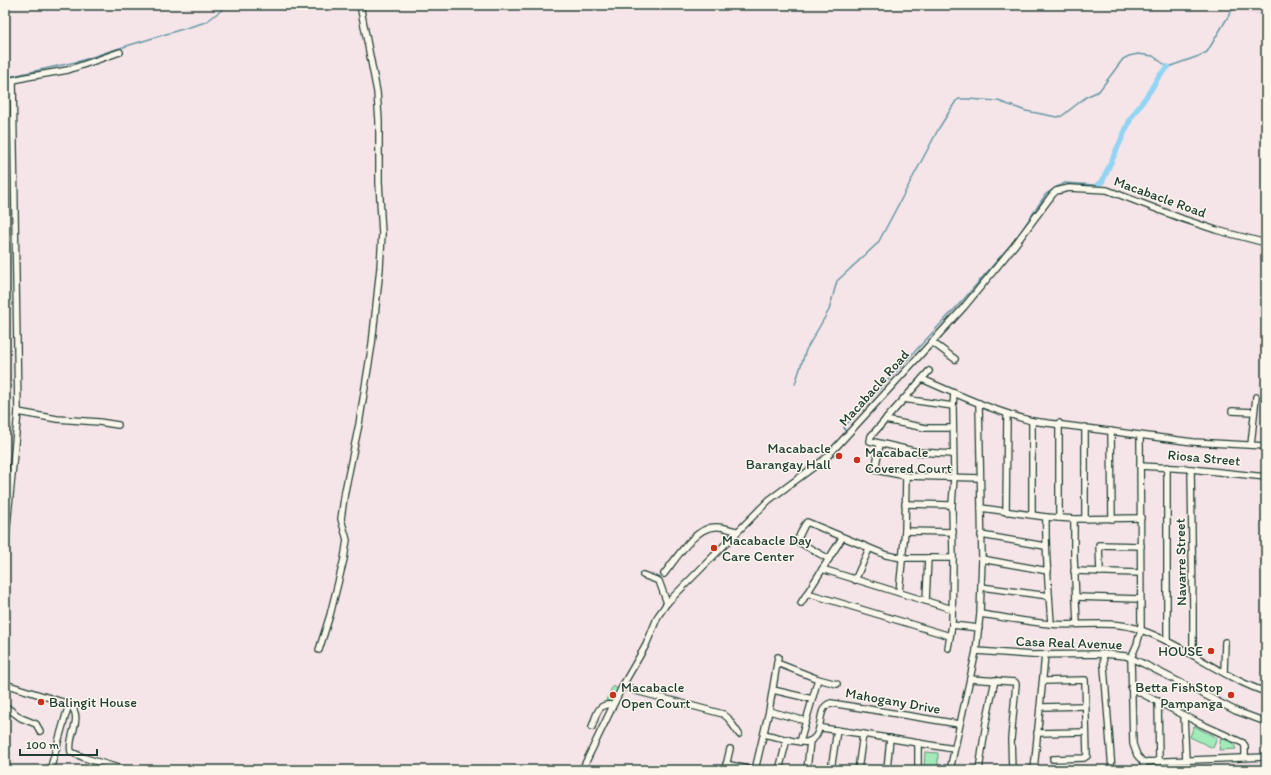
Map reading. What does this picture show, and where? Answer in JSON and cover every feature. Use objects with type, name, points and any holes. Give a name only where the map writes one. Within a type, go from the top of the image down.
[{"type":"street","points":[[319,650],[330,615],[344,559],[347,540],[341,519],[372,344],[380,268],[382,234],[377,92],[360,5]]},
{"type":"street","points":[[5,82],[68,70],[120,52]]},
{"type":"street","points":[[5,547],[18,412],[12,80]]},
{"type":"street","name":"Macabacle Road","points":[[582,770],[623,685],[646,645],[658,616],[667,603],[769,500],[826,458],[964,307],[1014,246],[1048,199],[1056,191],[1069,188],[1103,189],[1216,230],[1266,243]]},
{"type":"street","points":[[932,342],[955,359]]},
{"type":"street","points":[[929,371],[885,420],[870,438],[870,441],[918,452],[953,454]]},
{"type":"street","points":[[922,379],[1007,414],[1032,420],[1193,442],[1266,446]]},
{"type":"street","points":[[948,648],[952,625],[954,393]]},
{"type":"street","points":[[1251,445],[1256,397]]},
{"type":"street","points":[[903,400],[953,406]]},
{"type":"street","points":[[950,770],[976,651],[979,628],[982,559],[979,403]]},
{"type":"street","points":[[1232,411],[1254,412]]},
{"type":"street","points":[[18,412],[57,419],[118,425]]},
{"type":"street","points":[[1006,512],[1007,414]]},
{"type":"street","points":[[885,420],[926,428],[953,428]]},
{"type":"street","points":[[1032,420],[1032,515]]},
{"type":"street","points":[[1059,423],[1059,518]]},
{"type":"street","points":[[1085,427],[1085,519]]},
{"type":"street","points":[[1111,431],[1112,519]]},
{"type":"street","points":[[1140,435],[1141,630],[1131,658],[1131,688],[1133,744],[1137,755],[1143,762],[1144,770]]},
{"type":"street","points":[[880,444],[875,470],[906,476],[980,478]]},
{"type":"street","name":"Riosa Street","points":[[1140,466],[1191,469],[1266,477]]},
{"type":"street","points":[[1167,467],[1167,641]]},
{"type":"street","name":"Navarre Street","points":[[1191,469],[1193,654]]},
{"type":"street","points":[[899,592],[905,531],[906,476]]},
{"type":"street","points":[[905,504],[952,505]]},
{"type":"street","points":[[981,508],[1046,517],[1074,519],[1141,518]]},
{"type":"street","points":[[1046,517],[1045,546],[1051,624]]},
{"type":"street","points":[[1074,519],[1074,571],[1077,624]]},
{"type":"street","points":[[829,559],[797,541],[806,522],[886,555],[902,558],[953,558]]},
{"type":"street","points":[[664,574],[697,534],[708,528],[716,526],[737,531]]},
{"type":"street","points":[[905,531],[953,532]]},
{"type":"street","points":[[981,535],[1045,546]]},
{"type":"street","points":[[801,602],[842,538]]},
{"type":"street","points":[[1100,572],[1099,545],[1140,546]]},
{"type":"street","points":[[855,580],[869,549]]},
{"type":"street","points":[[926,601],[928,558]]},
{"type":"street","points":[[982,559],[1048,571]]},
{"type":"street","points":[[822,570],[952,609]]},
{"type":"street","points":[[1074,571],[1140,573]]},
{"type":"street","points":[[643,575],[659,581],[667,603]]},
{"type":"street","points":[[981,587],[1050,596]]},
{"type":"street","points":[[808,593],[950,636]]},
{"type":"street","points":[[1076,597],[1140,599]]},
{"type":"street","points":[[980,614],[1051,624],[1108,623],[1125,625],[1167,641],[1224,672],[1266,692]]},
{"type":"street","points":[[952,625],[979,628]]},
{"type":"street","points":[[1224,672],[1225,642]]},
{"type":"street","name":"Casa Real Avenue","points":[[976,651],[1045,655],[1103,654],[1126,656],[1236,711],[1266,722]]},
{"type":"street","points":[[1103,654],[1112,770]]},
{"type":"street","points":[[1034,770],[1045,655]]},
{"type":"street","points":[[755,770],[769,711],[778,657]]},
{"type":"street","points":[[777,663],[818,679],[837,684]]},
{"type":"street","points":[[800,742],[818,679]]},
{"type":"street","points":[[970,679],[1012,680],[1016,684],[1011,739],[1012,770]]},
{"type":"street","points":[[979,770],[986,723],[995,680]]},
{"type":"street","points":[[1043,681],[1084,680],[1086,758],[1053,759]]},
{"type":"street","points":[[5,684],[68,704],[74,708],[76,714],[70,746],[71,752],[85,758],[125,770]]},
{"type":"street","points":[[623,685],[636,691],[723,714],[728,718],[739,734]]},
{"type":"street","points":[[1131,688],[1184,716],[1243,744],[1245,746],[1245,757]]},
{"type":"street","points":[[773,690],[812,699]]},
{"type":"street","points":[[1158,701],[1160,762]]},
{"type":"street","name":"Mahogany Drive","points":[[810,741],[818,734],[824,708],[831,702],[959,724]]},
{"type":"street","points":[[50,770],[68,704]]},
{"type":"street","points":[[592,727],[601,707],[606,704],[613,705]]},
{"type":"street","points":[[5,706],[21,718],[36,724],[40,731]]},
{"type":"street","points":[[1041,707],[1085,706]]},
{"type":"street","points":[[769,711],[806,721]]},
{"type":"street","points":[[1184,716],[1186,760]]},
{"type":"street","points":[[822,728],[954,749]]},
{"type":"street","points":[[832,770],[837,730]]},
{"type":"street","points":[[1037,733],[1086,732]]},
{"type":"street","points":[[764,734],[800,742],[810,741],[807,770]]},
{"type":"street","points":[[858,770],[863,734]]},
{"type":"street","points":[[887,770],[890,738]]},
{"type":"street","points":[[779,770],[787,739]]},
{"type":"street","points":[[918,743],[918,770]]},
{"type":"street","points":[[730,749],[726,767],[752,770]]},
{"type":"street","points":[[1143,762],[1266,757]]},
{"type":"shaded area","points":[[1239,5],[1266,5],[1266,19],[1236,9]]},
{"type":"green space","name":"Macabacle Open Court","points":[[613,686],[620,690],[612,703],[606,700]]},
{"type":"green space","points":[[1194,726],[1217,738],[1213,748],[1190,737]]},
{"type":"green space","points":[[1221,738],[1233,743],[1236,749],[1219,750]]},
{"type":"green space","points":[[925,752],[938,753],[938,770],[924,770]]},
{"type":"waterway","points":[[8,77],[80,61],[206,22],[223,9],[223,5]]},
{"type":"waterway","points":[[795,384],[806,350],[829,310],[837,281],[878,243],[939,128],[956,101],[959,99],[998,101],[1026,111],[1057,117],[1062,116],[1086,97],[1099,91],[1123,59],[1129,56],[1138,54],[1153,56],[1168,67],[1207,52],[1235,5]]},
{"type":"waterway","points":[[1098,184],[1102,182],[1131,118],[1159,76],[1168,67]]},
{"type":"waterway","points":[[1131,118],[1143,102]]},
{"type":"waterway","points":[[846,434],[844,427],[964,299],[1018,236],[1046,194],[1065,183],[1098,184]]},
{"type":"place","name":"Macabacle Barangay Hall","points":[[839,456]]},
{"type":"place","name":"Macabacle Covered Court","points":[[857,460]]},
{"type":"place","name":"Macabacle Day Care Center","points":[[714,548]]},
{"type":"place","name":"HOUSE","points":[[1211,651]]},
{"type":"place","name":"Macabacle Open Court","points":[[613,695]]},
{"type":"place","name":"Betta FishStop Pampanga","points":[[1231,695]]},
{"type":"place","name":"Balingit House","points":[[41,702]]}]
